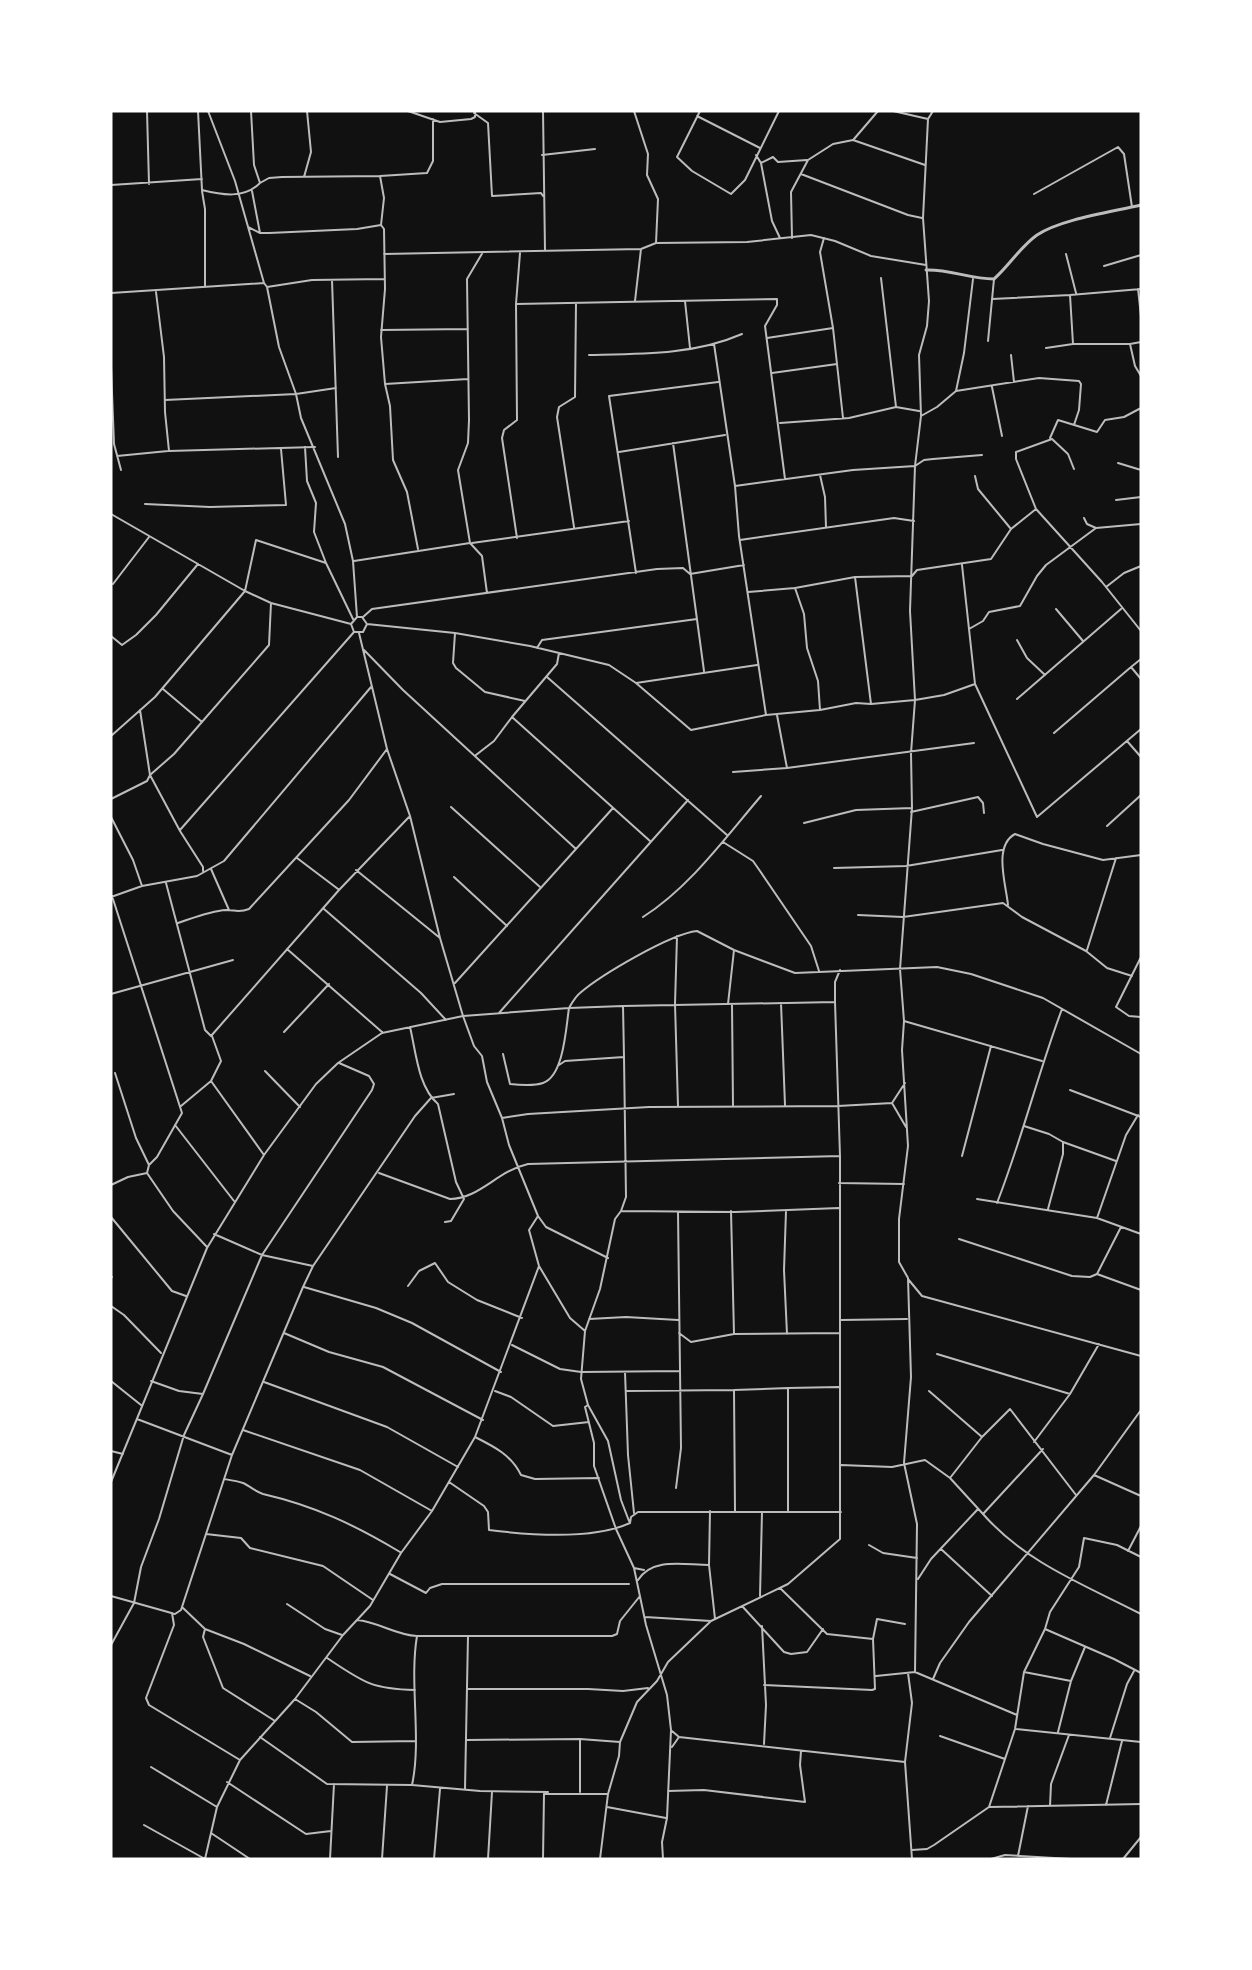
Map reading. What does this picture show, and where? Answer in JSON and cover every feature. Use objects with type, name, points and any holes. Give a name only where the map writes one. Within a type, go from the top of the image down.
[{"type":"street","points":[[147,111],[149,184]]},
{"type":"street","points":[[198,111],[205,209],[205,287]]},
{"type":"street","points":[[208,111],[235,181],[237,194],[267,287],[279,347],[296,394],[301,418],[315,447],[345,524],[354,561],[357,617]]},
{"type":"street","points":[[251,111],[254,165],[260,183]]},
{"type":"street","points":[[304,177],[311,152],[307,111]]},
{"type":"street","points":[[408,111],[440,122],[471,119],[475,117],[474,112]]},
{"type":"street","points":[[543,111],[545,251]]},
{"type":"street","points":[[634,111],[648,154],[647,175],[658,199],[656,243]]},
{"type":"street","points":[[700,111],[677,157],[712,184],[734,194],[745,180],[779,111]]},
{"type":"street","points":[[854,140],[878,111]]},
{"type":"street","points":[[893,111],[928,119]]},
{"type":"street","points":[[933,111],[928,119],[923,218],[929,301],[927,326],[919,355],[919,411],[921,416],[915,466],[910,610],[915,700],[911,753],[912,808],[900,969],[907,1130],[904,1184],[899,1219],[899,1262],[922,1296],[1141,1356]]},
{"type":"street","points":[[474,112],[488,123],[492,196],[526,193],[542,193],[543,196]]},
{"type":"street","points":[[697,116],[760,148]]},
{"type":"street","points":[[202,190],[237,194],[252,191],[269,178],[380,176],[430,171],[433,152],[433,119]]},
{"type":"street","points":[[761,163],[773,157],[778,162],[808,160],[833,144],[854,140],[926,165]]},
{"type":"street","points":[[1034,194],[1118,147],[1124,154],[1132,207]]},
{"type":"street","points":[[542,155],[595,149]]},
{"type":"street","points":[[756,155],[761,163],[772,221],[780,240]]},
{"type":"street","points":[[792,238],[791,192],[808,160]]},
{"type":"street","points":[[801,174],[908,215],[923,218]]},
{"type":"street","points":[[380,176],[384,198],[381,225],[384,229],[385,279],[381,330],[385,384],[390,406],[393,460],[407,492],[418,549]]},
{"type":"street","points":[[111,185],[202,179]]},
{"type":"street","points":[[252,191],[260,233]]},
{"type":"street","points":[[988,341],[994,279],[1036,236],[1045,231],[1141,205]]},
{"type":"street","points":[[248,227],[260,233],[357,229],[381,225]]},
{"type":"street","points":[[384,254],[641,249],[656,243],[780,240],[811,236],[824,238],[871,256],[926,265]]},
{"type":"street","points":[[824,238],[820,252],[833,328],[843,418]]},
{"type":"street","points":[[635,302],[641,249]]},
{"type":"street","points":[[483,252],[467,279],[468,443],[458,470],[471,543],[482,556],[487,593]]},
{"type":"street","points":[[517,538],[502,438],[504,430],[518,420],[516,304],[520,253]]},
{"type":"street","points":[[1066,254],[1076,293]]},
{"type":"street","points":[[1104,266],[1141,255]]},
{"type":"street","points":[[926,270],[945,271],[973,279],[994,279]]},
{"type":"street","points":[[881,278],[896,407]]},
{"type":"street","points":[[267,287],[332,280],[385,279]]},
{"type":"street","points":[[956,391],[964,353],[973,279]]},
{"type":"street","points":[[332,280],[338,457]]},
{"type":"street","points":[[111,293],[156,292],[264,283]]},
{"type":"street","points":[[992,299],[1139,289],[1141,316]]},
{"type":"street","points":[[156,292],[165,357],[165,400],[169,450]]},
{"type":"street","points":[[1070,295],[1073,344]]},
{"type":"street","points":[[516,304],[777,299],[777,305],[765,326],[785,479]]},
{"type":"street","points":[[685,302],[690,348]]},
{"type":"street","points":[[574,527],[557,417],[559,406],[575,398],[576,303]]},
{"type":"street","points":[[381,330],[468,328]]},
{"type":"street","points":[[767,338],[833,328]]},
{"type":"street","points":[[589,355],[661,354],[714,344],[742,334]]},
{"type":"street","points":[[1046,348],[1073,344],[1141,342]]},
{"type":"street","points":[[714,344],[735,486],[757,665],[766,715]]},
{"type":"street","points":[[1130,344],[1135,366],[1141,376]]},
{"type":"street","points":[[1011,355],[1014,382]]},
{"type":"street","points":[[772,373],[837,364]]},
{"type":"street","points":[[111,367],[114,444],[121,470]]},
{"type":"street","points":[[921,416],[937,407],[956,391],[1039,378],[1079,381],[1082,389],[1074,425]]},
{"type":"street","points":[[385,384],[468,379]]},
{"type":"street","points":[[636,573],[609,396],[718,382]]},
{"type":"street","points":[[993,387],[1002,436]]},
{"type":"street","points":[[165,400],[296,394],[336,388]]},
{"type":"street","points":[[779,423],[843,418],[896,407],[919,411]]},
{"type":"street","points":[[1050,439],[1057,421],[1097,432],[1106,420],[1124,417],[1141,408]]},
{"type":"street","points":[[619,452],[726,435]]},
{"type":"street","points":[[1050,439],[1068,454],[1074,469]]},
{"type":"street","points":[[1050,439],[1019,449],[1016,454],[1036,509],[1106,587],[1121,609],[1141,631]]},
{"type":"street","points":[[673,443],[704,671]]},
{"type":"street","points":[[305,447],[307,481],[316,503],[314,532],[353,619]]},
{"type":"street","points":[[117,456],[169,450],[315,447]]},
{"type":"street","points":[[145,504],[210,507],[286,505],[281,449]]},
{"type":"street","points":[[735,486],[915,466],[924,460],[982,455]]},
{"type":"street","points":[[1118,463],[1141,470]]},
{"type":"street","points":[[820,475],[825,497],[826,527]]},
{"type":"street","points":[[975,476],[978,489],[1011,529]]},
{"type":"street","points":[[1116,500],[1141,497]]},
{"type":"street","points":[[748,592],[795,588],[855,577],[912,576],[917,570],[991,559],[1011,529],[1036,509]]},
{"type":"street","points":[[111,514],[245,591],[272,603],[351,624]]},
{"type":"street","points":[[740,540],[894,518],[914,521]]},
{"type":"street","points":[[1084,518],[1087,524],[1096,528],[1141,524]]},
{"type":"street","points":[[354,561],[418,549],[517,538],[574,527],[628,521]]},
{"type":"street","points":[[969,629],[983,621],[989,612],[1020,606],[1036,576],[1069,547],[1096,528]]},
{"type":"street","points":[[113,584],[150,536]]},
{"type":"street","points":[[111,736],[162,688],[245,591],[256,540],[326,563]]},
{"type":"street","points":[[111,636],[122,645],[136,635],[198,564]]},
{"type":"street","points":[[690,574],[744,565]]},
{"type":"street","points":[[962,565],[975,684],[1037,817],[1141,729]]},
{"type":"street","points":[[1106,587],[1124,573],[1141,566]]},
{"type":"street","points":[[354,632],[351,624],[353,619],[362,617],[372,609],[636,573],[683,568],[690,574]]},
{"type":"street","points":[[855,577],[871,704]]},
{"type":"street","points":[[795,588],[804,614],[807,648],[818,681],[820,710]]},
{"type":"street","points":[[111,799],[147,781],[150,775],[174,754],[269,645],[272,603]]},
{"type":"street","points":[[1056,609],[1083,641]]},
{"type":"street","points":[[1017,699],[1121,609]]},
{"type":"street","points":[[362,617],[367,624],[455,633],[559,652],[609,665],[636,683],[691,730],[766,715],[820,710],[856,703],[915,700],[944,695],[975,684]]},
{"type":"street","points":[[537,648],[542,640],[696,619]]},
{"type":"street","points":[[354,632],[363,632],[367,624]]},
{"type":"street","points":[[180,831],[354,632]]},
{"type":"street","points":[[359,633],[387,749],[410,816],[440,938],[463,1016],[474,1046],[482,1056],[487,1082],[518,1166],[538,1216],[546,1227],[608,1258]]},
{"type":"street","points":[[455,633],[453,663],[456,668],[485,692],[525,701]]},
{"type":"street","points":[[1017,640],[1027,658],[1045,675]]},
{"type":"street","points":[[362,648],[403,690],[576,849]]},
{"type":"street","points":[[476,755],[494,741],[546,677],[558,662],[559,652]]},
{"type":"street","points":[[1054,733],[1141,659]]},
{"type":"street","points":[[636,683],[704,671],[757,665]]},
{"type":"street","points":[[1131,667],[1141,679]]},
{"type":"street","points":[[546,677],[727,835]]},
{"type":"street","points":[[207,1248],[173,1211],[147,1173],[149,1165],[157,1157],[182,1113],[112,896],[142,886],[197,876],[224,861],[371,687]]},
{"type":"street","points":[[162,688],[202,722]]},
{"type":"street","points":[[140,710],[150,775],[180,831],[204,867],[203,871]]},
{"type":"street","points":[[777,715],[787,768]]},
{"type":"street","points":[[512,717],[650,841]]},
{"type":"street","points":[[1127,741],[1141,757]]},
{"type":"street","points":[[733,772],[787,768],[831,760],[911,753],[974,743]]},
{"type":"street","points":[[178,923],[229,910],[241,913],[249,909],[349,800],[387,749]]},
{"type":"street","points":[[1107,826],[1141,795]]},
{"type":"street","points":[[643,917],[666,902],[761,796]]},
{"type":"street","points":[[911,812],[978,797],[983,803],[984,813]]},
{"type":"street","points":[[499,1013],[688,800]]},
{"type":"street","points":[[451,807],[540,887]]},
{"type":"street","points":[[455,983],[613,808]]},
{"type":"street","points":[[804,823],[856,810],[912,808]]},
{"type":"street","points":[[211,1036],[356,870],[410,816]]},
{"type":"street","points":[[111,817],[133,860],[142,886]]},
{"type":"street","points":[[1008,906],[1002,850],[1010,837],[1018,834],[1102,860],[1141,855]]},
{"type":"street","points":[[723,841],[753,861],[812,946],[819,971]]},
{"type":"street","points":[[834,868],[906,866],[1002,850]]},
{"type":"street","points":[[297,858],[339,890]]},
{"type":"street","points":[[1086,951],[1116,858]]},
{"type":"street","points":[[210,868],[229,910]]},
{"type":"street","points":[[356,870],[440,938]]},
{"type":"street","points":[[454,877],[507,926]]},
{"type":"street","points":[[166,883],[192,973],[205,1030],[211,1036],[220,1061],[211,1081],[181,1106]]},
{"type":"street","points":[[858,915],[903,917],[996,902],[1008,906],[1022,917],[1086,951],[1107,968],[1133,975],[1141,973]]},
{"type":"street","points":[[324,908],[422,993],[446,1020]]},
{"type":"street","points":[[503,1053],[510,1084],[542,1084],[550,1079],[559,1065],[569,1008],[578,994],[604,976],[677,936],[697,931],[734,950],[795,973],[937,967],[971,974],[1042,998],[1141,1054]]},
{"type":"street","points":[[677,936],[675,1004],[678,1106]]},
{"type":"street","points":[[287,949],[382,1033]]},
{"type":"street","points":[[733,1106],[730,1004],[734,950]]},
{"type":"street","points":[[1141,957],[1116,1007],[1129,1016],[1141,1017]]},
{"type":"street","points":[[111,994],[233,960]]},
{"type":"street","points":[[600,1859],[602,1827],[608,1794],[619,1756],[620,1742],[632,1709],[676,1653],[711,1621],[780,1588],[816,1562],[840,1539],[840,1155],[835,982],[840,970]]},
{"type":"street","points":[[284,1032],[329,984]]},
{"type":"street","points":[[111,1482],[161,1353],[214,1234],[234,1201],[250,1181],[264,1155],[321,1077],[382,1033],[463,1016],[569,1008],[835,1002]]},
{"type":"street","points":[[782,1003],[785,1105]]},
{"type":"street","points":[[623,1006],[626,1197],[615,1219],[608,1258],[585,1331],[581,1372],[588,1405],[608,1441],[621,1500],[630,1522]]},
{"type":"street","points":[[997,1203],[1024,1126],[1042,1061],[1062,1009]]},
{"type":"street","points":[[904,1021],[1042,1061]]},
{"type":"street","points":[[410,1028],[421,1075],[431,1098],[438,1104],[456,1182],[464,1199]]},
{"type":"street","points":[[962,1156],[991,1046]]},
{"type":"street","points":[[559,1065],[565,1061],[624,1057]]},
{"type":"street","points":[[111,1645],[134,1603],[141,1568],[159,1519],[184,1435],[262,1255],[372,1090],[374,1084],[369,1076],[338,1063]]},
{"type":"street","points":[[266,1071],[300,1107]]},
{"type":"street","points":[[115,1073],[136,1138],[149,1165]]},
{"type":"street","points":[[211,1081],[264,1155]]},
{"type":"street","points":[[892,1103],[905,1083]]},
{"type":"street","points":[[1070,1090],[1139,1116],[1116,1161],[1096,1218]]},
{"type":"street","points":[[111,1596],[178,1613],[182,1607],[232,1455],[314,1266],[379,1173],[393,1146],[431,1098],[454,1094]]},
{"type":"street","points":[[502,1118],[544,1112],[678,1106],[838,1106],[892,1103]]},
{"type":"street","points":[[892,1103],[907,1130]]},
{"type":"street","points":[[175,1125],[234,1201]]},
{"type":"street","points":[[1024,1126],[1116,1161]]},
{"type":"street","points":[[1048,1210],[1063,1154],[1063,1142]]},
{"type":"street","points":[[445,1222],[451,1221],[464,1199],[494,1178],[518,1166],[658,1159],[695,1161],[713,1158],[840,1155]]},
{"type":"street","points":[[111,1185],[128,1177],[147,1173]]},
{"type":"street","points":[[379,1173],[450,1199],[464,1199]]},
{"type":"street","points":[[839,1183],[904,1184]]},
{"type":"street","points":[[976,1199],[1096,1218],[1141,1234]]},
{"type":"street","points":[[621,1211],[786,1211],[839,1208]]},
{"type":"street","points":[[731,1211],[734,1334]]},
{"type":"street","points":[[786,1211],[784,1270],[787,1334]]},
{"type":"street","points":[[676,1488],[681,1449],[678,1212]]},
{"type":"street","points":[[538,1216],[529,1230],[539,1266],[570,1318],[585,1331]]},
{"type":"street","points":[[111,1217],[172,1291],[186,1296]]},
{"type":"street","points":[[959,1239],[1072,1276],[1090,1277],[1097,1274],[1121,1227]]},
{"type":"street","points":[[214,1234],[262,1255],[314,1266]]},
{"type":"street","points":[[408,1286],[419,1271],[435,1263],[448,1282],[477,1300],[522,1318]]},
{"type":"street","points":[[144,1825],[205,1859],[217,1806],[240,1760],[295,1699],[343,1635],[373,1600],[401,1552],[432,1511],[475,1437],[512,1345],[539,1266]]},
{"type":"street","points":[[1097,1274],[1141,1290]]},
{"type":"street","points":[[908,1278],[907,1319],[911,1377],[904,1463],[917,1524],[915,1672]]},
{"type":"street","points":[[303,1287],[376,1308],[412,1323],[501,1372]]},
{"type":"street","points":[[111,1306],[124,1315],[151,1346],[161,1353]]},
{"type":"street","points":[[589,1319],[626,1317],[678,1320]]},
{"type":"street","points":[[840,1320],[907,1319]]},
{"type":"street","points":[[678,1333],[691,1342],[734,1334],[840,1333]]},
{"type":"street","points":[[284,1334],[329,1352],[383,1367],[483,1420]]},
{"type":"street","points":[[1034,1442],[1070,1394],[1099,1344]]},
{"type":"street","points":[[512,1345],[560,1369],[581,1372],[680,1371]]},
{"type":"street","points":[[937,1354],[1070,1394]]},
{"type":"street","points":[[449,1482],[484,1506],[488,1512],[489,1530],[551,1533],[616,1529],[630,1522],[634,1514],[629,1475],[625,1372]]},
{"type":"street","points":[[111,1381],[141,1405]]},
{"type":"street","points":[[150,1381],[179,1391],[203,1394]]},
{"type":"street","points":[[263,1382],[387,1426],[458,1467]]},
{"type":"street","points":[[626,1391],[839,1387]]},
{"type":"street","points":[[788,1388],[788,1512]]},
{"type":"street","points":[[494,1390],[511,1397],[553,1426],[589,1422]]},
{"type":"street","points":[[734,1390],[735,1512]]},
{"type":"street","points":[[928,1391],[982,1437]]},
{"type":"street","points":[[588,1405],[585,1407],[594,1443],[594,1466],[616,1529],[638,1580],[645,1617],[667,1695],[672,1747],[668,1768],[667,1818],[662,1842],[663,1859]]},
{"type":"street","points":[[950,1478],[982,1437],[1010,1409],[1034,1442],[1043,1449],[1055,1471],[1076,1495]]},
{"type":"street","points":[[933,1679],[951,1645],[1094,1475],[1139,1417],[1141,1410]]},
{"type":"street","points":[[137,1419],[232,1455]]},
{"type":"street","points":[[243,1430],[360,1470],[432,1511]]},
{"type":"street","points":[[475,1437],[500,1450],[515,1462],[521,1475],[535,1479],[599,1478]]},
{"type":"street","points":[[983,1514],[1043,1449]]},
{"type":"street","points":[[111,1451],[123,1454]]},
{"type":"street","points":[[841,1465],[892,1467],[925,1460],[950,1478],[1005,1537],[1071,1581],[1141,1614]]},
{"type":"street","points":[[1094,1475],[1141,1496]]},
{"type":"street","points":[[224,1479],[244,1483],[261,1493],[321,1510],[369,1533],[401,1552]]},
{"type":"street","points":[[918,1579],[941,1549],[978,1509]]},
{"type":"street","points":[[634,1514],[710,1511],[841,1512]]},
{"type":"street","points":[[710,1511],[709,1565],[715,1619]]},
{"type":"street","points":[[760,1596],[762,1512]]},
{"type":"street","points":[[1128,1551],[1141,1526]]},
{"type":"street","points":[[206,1533],[241,1539],[250,1548],[323,1566],[373,1600]]},
{"type":"street","points":[[989,1807],[1015,1729],[1024,1672],[1045,1629],[1050,1612],[1079,1567],[1084,1538],[1117,1545],[1141,1557]]},
{"type":"street","points":[[869,1545],[883,1553],[917,1558]]},
{"type":"street","points":[[941,1549],[992,1596]]},
{"type":"street","points":[[634,1568],[644,1570],[664,1564],[709,1565]]},
{"type":"street","points":[[638,1580],[644,1570]]},
{"type":"street","points":[[390,1574],[426,1593],[430,1588],[442,1584],[629,1584]]},
{"type":"street","points":[[780,1588],[827,1634],[873,1639]]},
{"type":"street","points":[[356,1620],[370,1622],[402,1635],[417,1636],[612,1636],[617,1634],[620,1621],[640,1596]]},
{"type":"street","points":[[287,1604],[325,1629],[343,1635]]},
{"type":"street","points":[[741,1605],[784,1652],[791,1654],[807,1652],[823,1629]]},
{"type":"street","points":[[182,1607],[206,1629],[311,1677]]},
{"type":"street","points":[[172,1613],[174,1625],[146,1698],[150,1705],[240,1760]]},
{"type":"street","points":[[645,1617],[711,1621]]},
{"type":"street","points":[[764,1685],[875,1689],[873,1639],[877,1619],[905,1624]]},
{"type":"street","points":[[762,1626],[764,1744]]},
{"type":"street","points":[[206,1629],[203,1637],[223,1688],[275,1721]]},
{"type":"street","points":[[1045,1629],[1141,1673]]},
{"type":"street","points":[[465,1790],[468,1635]]},
{"type":"street","points":[[412,1785],[417,1636]]},
{"type":"street","points":[[1058,1732],[1071,1681],[1085,1647]]},
{"type":"street","points":[[327,1657],[359,1680],[388,1689],[415,1690]]},
{"type":"street","points":[[1110,1738],[1126,1684],[1134,1671]]},
{"type":"street","points":[[876,1676],[915,1672],[1017,1714]]},
{"type":"street","points":[[1024,1672],[1071,1681]]},
{"type":"street","points":[[908,1673],[912,1703],[905,1762],[912,1859]]},
{"type":"street","points":[[468,1689],[623,1691],[648,1688]]},
{"type":"street","points":[[295,1699],[316,1712],[352,1742],[415,1741]]},
{"type":"street","points":[[1015,1729],[1141,1742]]},
{"type":"street","points":[[671,1730],[679,1737],[764,1744],[801,1751],[845,1753],[905,1762]]},
{"type":"street","points":[[1050,1806],[1051,1784],[1069,1735]]},
{"type":"street","points":[[940,1736],[1005,1759]]},
{"type":"street","points":[[260,1737],[286,1758],[327,1784],[412,1785],[492,1792],[548,1792],[544,1794]]},
{"type":"street","points":[[672,1747],[679,1737]]},
{"type":"street","points":[[467,1740],[620,1742]]},
{"type":"street","points":[[580,1740],[580,1792]]},
{"type":"street","points":[[1106,1805],[1122,1740]]},
{"type":"street","points":[[668,1791],[704,1790],[805,1802],[800,1766],[801,1751]]},
{"type":"street","points":[[151,1767],[217,1806]]},
{"type":"street","points":[[227,1782],[306,1834],[331,1831]]},
{"type":"street","points":[[330,1859],[333,1784]]},
{"type":"street","points":[[381,1859],[387,1786]]},
{"type":"street","points":[[434,1859],[440,1789]]},
{"type":"street","points":[[488,1859],[492,1792]]},
{"type":"street","points":[[544,1794],[580,1792],[608,1794]]},
{"type":"street","points":[[543,1859],[544,1794]]},
{"type":"street","points":[[912,1850],[927,1849],[989,1807],[1141,1804]]},
{"type":"street","points":[[1018,1856],[1028,1806]]},
{"type":"street","points":[[607,1807],[667,1818]]},
{"type":"street","points":[[211,1833],[250,1859]]},
{"type":"street","points":[[1123,1859],[1141,1837]]},
{"type":"street","points":[[991,1859],[999,1855],[1071,1859]]}]
